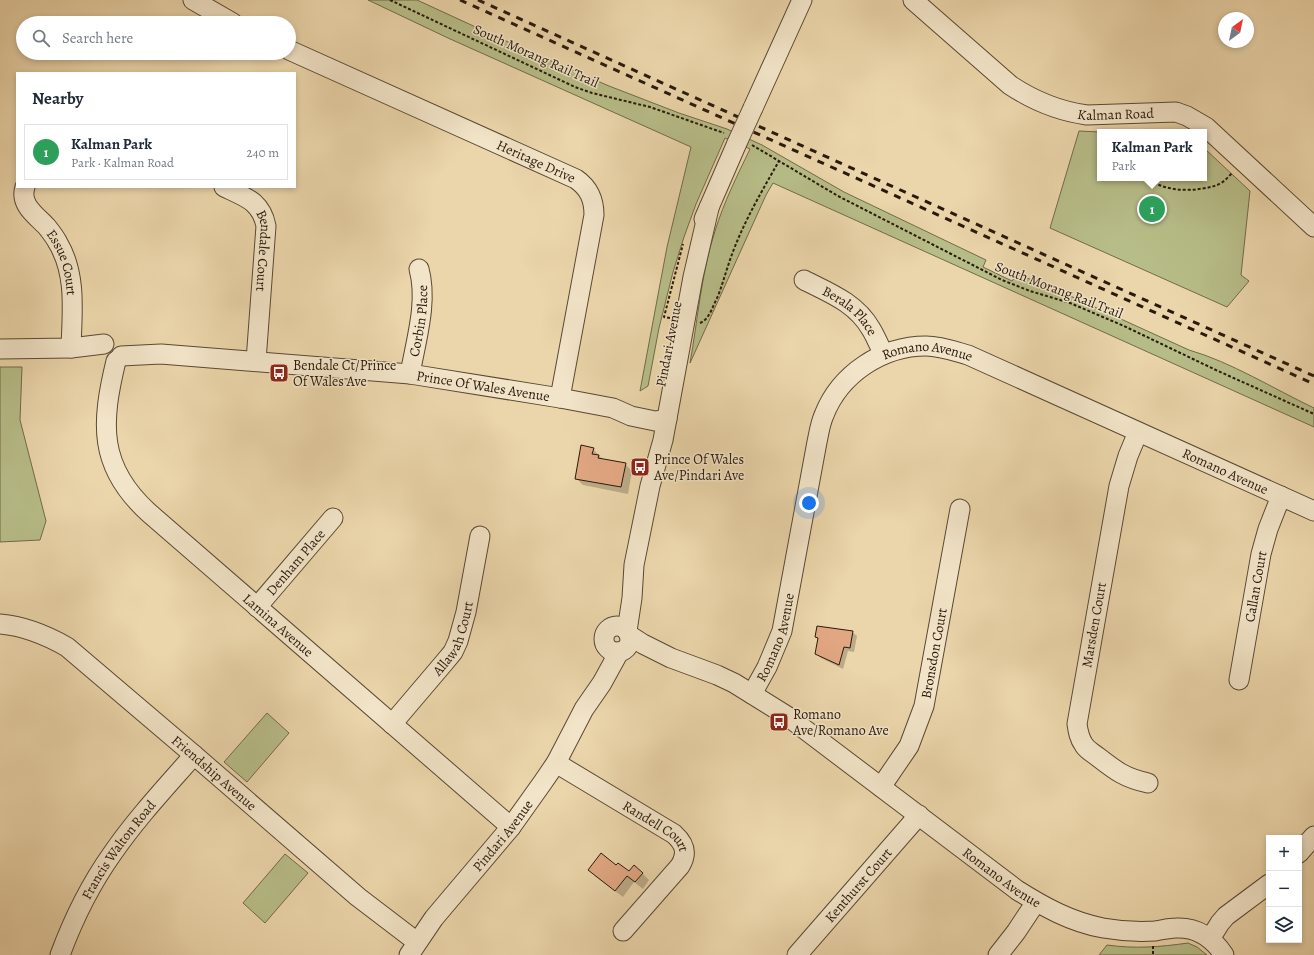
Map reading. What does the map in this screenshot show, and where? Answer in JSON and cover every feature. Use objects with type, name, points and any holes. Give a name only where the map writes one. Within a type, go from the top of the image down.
[{"type":"street","points":[[192,0],[221,16]]},
{"type":"street","name":"Pindari Avenue","points":[[413,948],[449,899],[511,827],[556,763],[584,709],[602,683],[620,640],[632,598],[634,565],[650,486],[663,440],[659,417],[682,280],[709,208],[802,0]]},
{"type":"street","name":"Kalman Road","points":[[913,0],[1010,85],[1023,94],[1045,105],[1073,113],[1087,115],[1176,112],[1198,121],[1314,227]]},
{"type":"street","name":"Heritage Drive","points":[[296,53],[576,179],[588,190],[592,201],[594,215],[560,398]]},
{"type":"street","name":"Essue Court","points":[[25,188],[23,196],[25,203],[54,236],[67,262],[73,290],[71,348]]},
{"type":"street","name":"Bendale Court","points":[[226,188],[255,203],[263,213],[266,226],[256,361]]},
{"type":"street","name":"Pindari Avenue","points":[[659,417],[685,321],[709,208]]},
{"type":"street","name":"Corbin Place","points":[[410,374],[423,300],[422,280],[419,269]]},
{"type":"street","name":"Berala Place","points":[[804,280],[839,297],[856,310],[871,329],[884,354]]},
{"type":"street","name":"Romano Avenue","points":[[752,694],[767,667],[782,631],[817,442],[824,415],[830,402],[845,382],[867,363],[884,354],[897,350],[926,346],[954,351],[988,364],[1314,511]]},
{"type":"street","name":"Prince Of Wales Avenue","points":[[0,349],[71,348],[112,353],[161,354],[410,374],[560,398],[612,408],[631,416],[659,417]]},
{"type":"street","name":"Lamina Avenue","points":[[112,353],[107,420],[108,445],[111,458],[123,484],[143,507],[511,827]]},
{"type":"street","name":"Marsden Court","points":[[1138,432],[1128,456],[1119,486],[1077,724],[1080,739],[1084,746],[1090,751],[1117,773],[1127,778],[1148,783]]},
{"type":"street","name":"Callan Court","points":[[1239,680],[1261,554],[1268,529],[1281,496]]},
{"type":"street","name":"Bronsdon Court","points":[[881,787],[899,762],[908,746],[924,706],[960,509]]},
{"type":"street","name":"Denham Place","points":[[257,607],[333,518]]},
{"type":"street","name":"Allawah Court","points":[[392,724],[444,664],[458,641],[466,612],[480,536]]},
{"type":"street","name":"Friendship Avenue","points":[[0,624],[32,630],[52,638],[67,647],[358,897],[413,948]]},
{"type":"street","name":"Romano Avenue","points":[[620,640],[717,675],[752,694],[797,724],[1017,890],[1036,902],[1070,918],[1104,928],[1129,931],[1154,931],[1176,928],[1187,929],[1205,936]]},
{"type":"street","name":"Francis Walton Road","points":[[60,955],[82,904],[111,855],[130,830],[194,755]]},
{"type":"street","name":"Randell Court","points":[[556,763],[674,834],[685,849],[685,855],[680,866],[623,931]]},
{"type":"street","name":"Kenthurst Court","points":[[797,955],[919,815]]},
{"type":"street","points":[[1302,850],[1314,836]]},
{"type":"street","points":[[1224,955],[1218,946],[1205,936],[1222,909],[1247,900],[1266,886]]},
{"type":"street","points":[[998,955],[1016,932],[1036,902]]},
{"type":"path","name":"South Morang Rail Trail","points":[[390,0],[575,87],[650,107],[700,125]]},
{"type":"path","points":[[685,321],[699,323],[708,317],[722,284],[734,249],[762,189],[779,161]]},
{"type":"path","points":[[1151,181],[1162,186],[1190,191],[1220,184],[1233,173]]},
{"type":"path","name":"South Morang Rail Trail","points":[[802,174],[843,198],[1002,280],[1030,291],[1070,303],[1124,326],[1218,371],[1314,414]]},
{"type":"path","points":[[1152,946],[1153,955]]},
{"type":"green space","points":[[368,0],[417,0],[609,86],[679,113],[727,129],[762,145],[844,192],[986,260],[983,267],[1012,281],[1017,274],[1055,289],[1189,350],[1221,361],[1252,376],[1314,408],[1314,427],[773,183],[766,195],[690,363],[703,280],[710,247],[727,199],[750,149],[725,138],[696,204],[684,237],[673,272],[659,328],[648,386],[640,391],[667,247],[691,147],[448,38]]},
{"type":"green space","points":[[1079,131],[1097,132],[1097,181],[1207,181],[1207,151],[1250,191],[1241,275],[1249,281],[1227,307],[1050,228]]},
{"type":"green space","points":[[0,367],[22,367],[20,420],[46,521],[40,540],[0,542]]},
{"type":"green space","points":[[267,713],[289,733],[247,782],[224,762]]},
{"type":"green space","points":[[285,854],[308,873],[265,923],[243,903]]},
{"type":"green space","points":[[1188,943],[1197,947],[1207,955],[1099,955],[1107,945],[1148,947]]},
{"type":"building","points":[[581,445],[594,448],[592,454],[599,455],[598,458],[626,463],[621,487],[575,479]]},
{"type":"building","points":[[817,626],[853,631],[850,648],[844,647],[839,665],[815,654],[818,638],[815,637]]},
{"type":"building","points":[[601,853],[616,865],[618,863],[629,871],[634,865],[643,873],[635,882],[627,876],[615,891],[588,870]]},
{"type":"railway","points":[[460,0],[1314,384]]},
{"type":"railway","points":[[478,0],[1314,376]]},
{"type":"place","name":"Kalman Park","points":[[1152,209]]},
{"type":"place","name":"Bendale Ct/Prince Of Wales Ave","points":[[279,373]]},
{"type":"place","name":"Prince Of Wales Ave/Pindari Ave","points":[[640,467]]},
{"type":"place","name":"Romano Ave/Romano Ave","points":[[779,722]]}]
